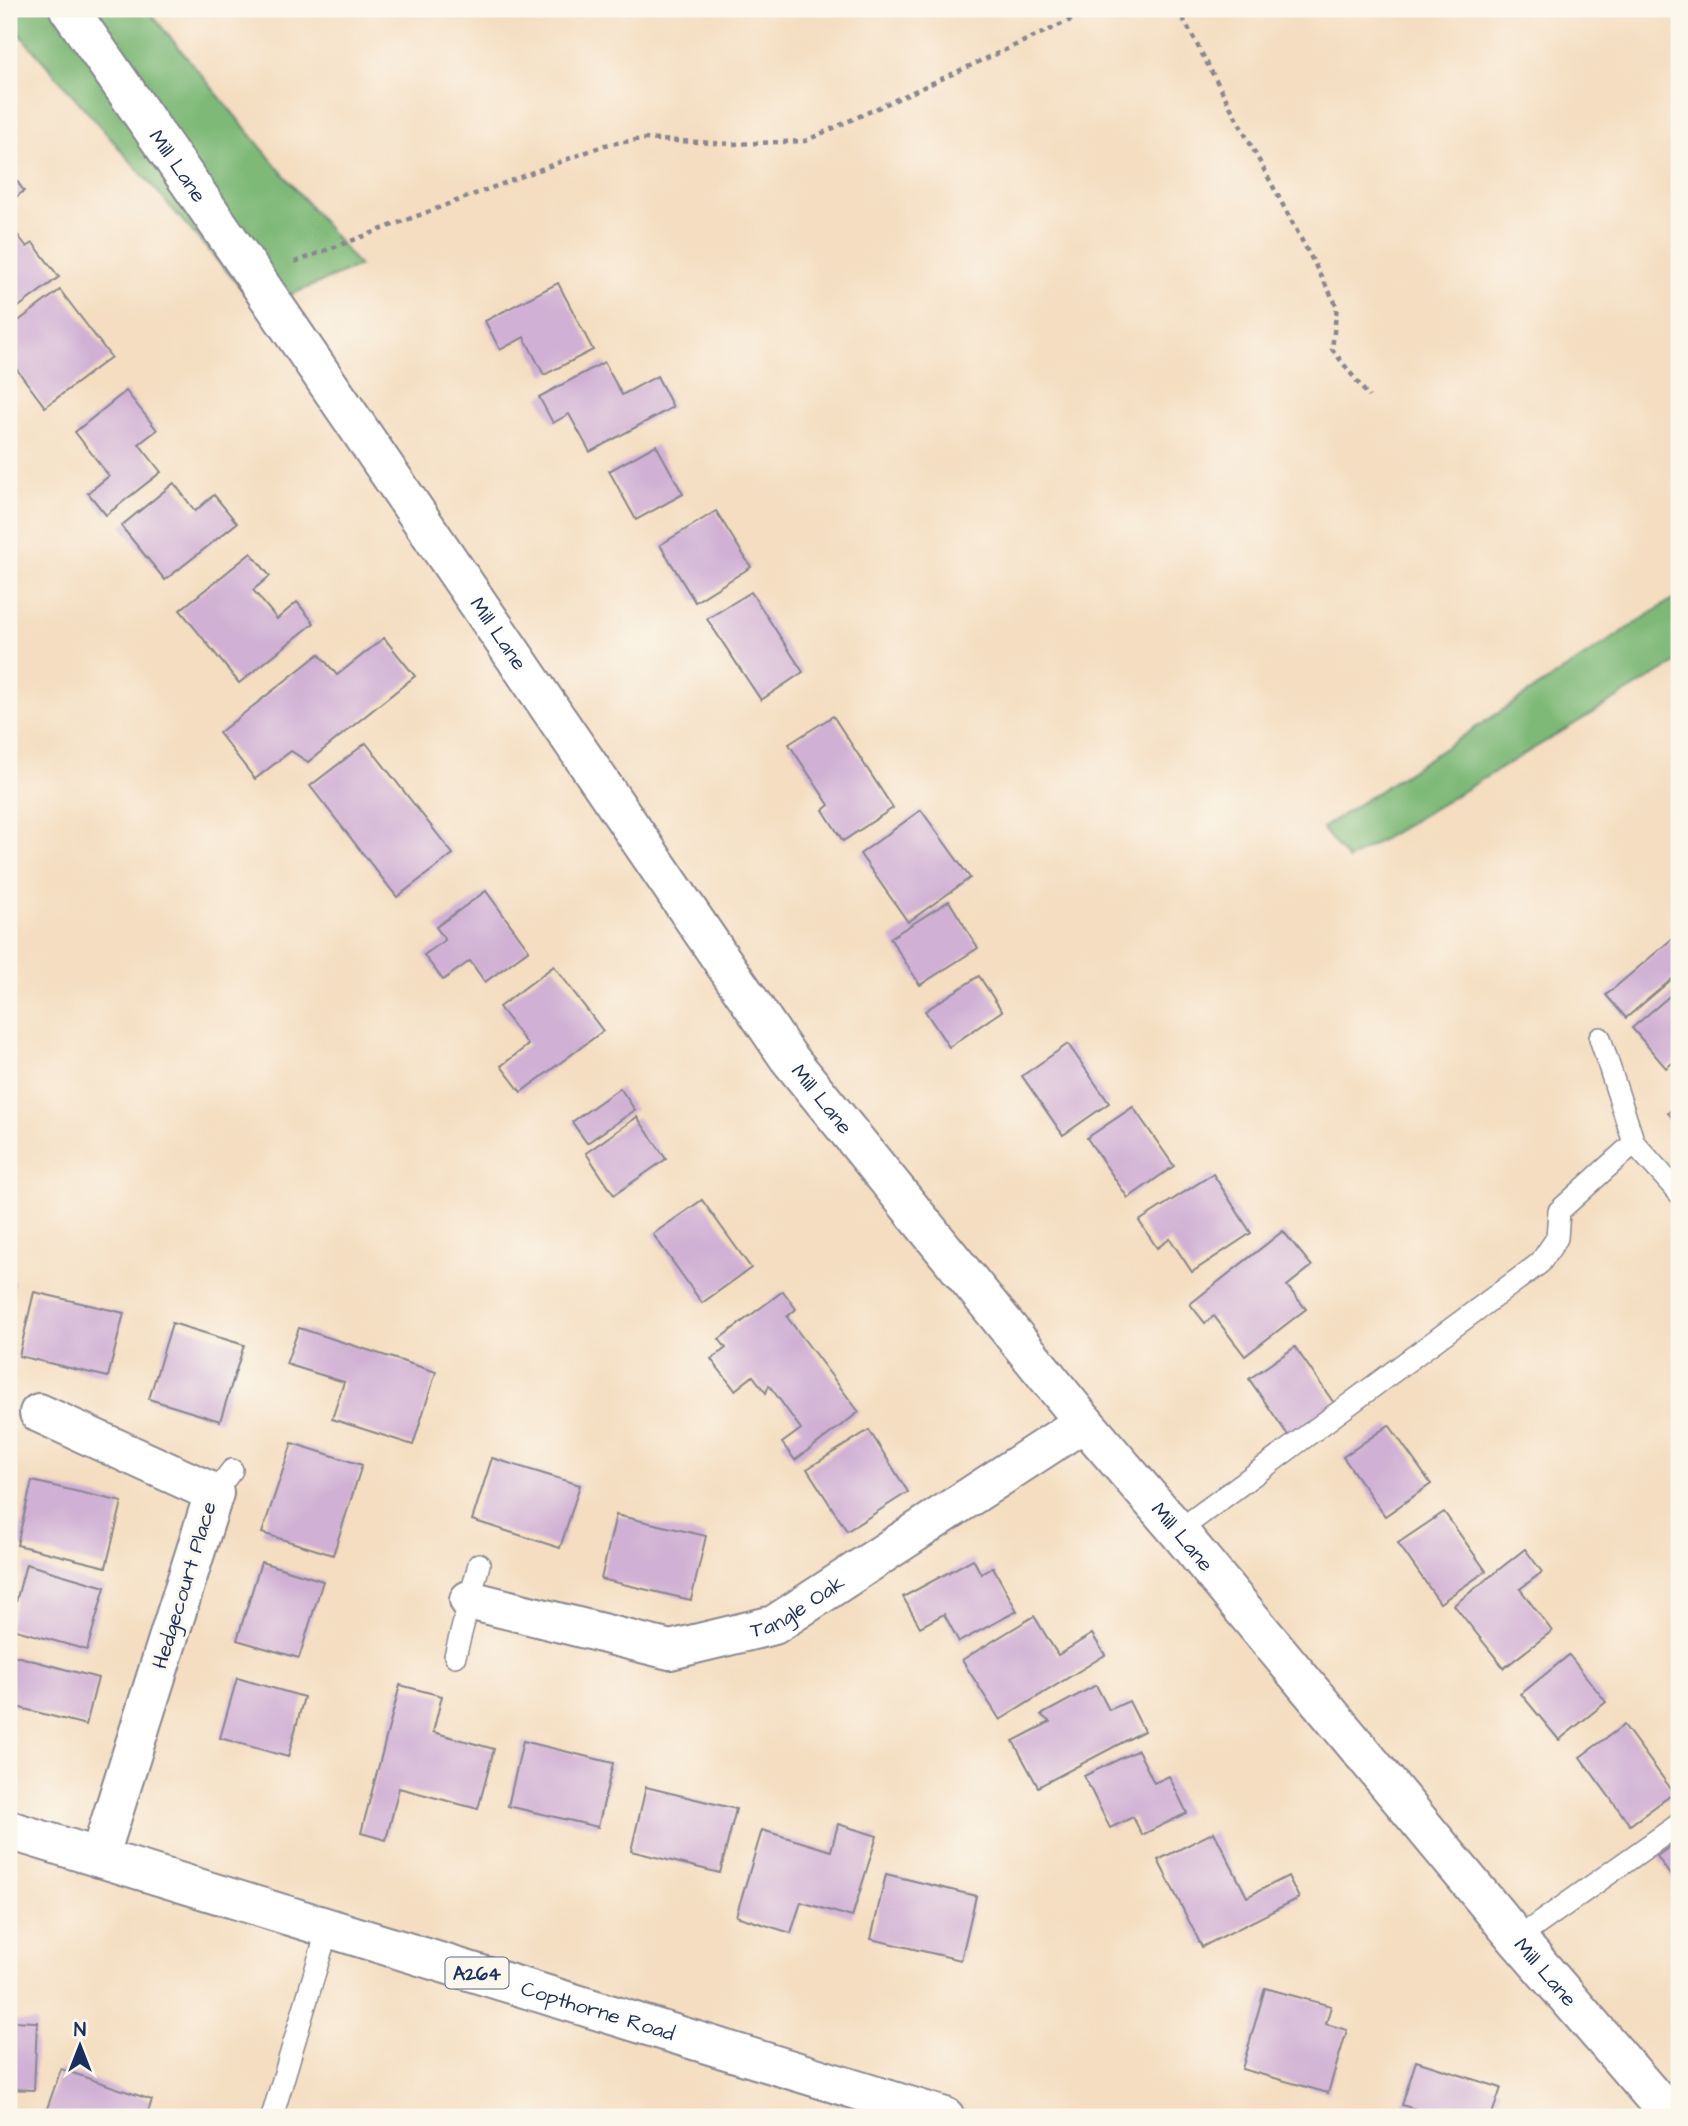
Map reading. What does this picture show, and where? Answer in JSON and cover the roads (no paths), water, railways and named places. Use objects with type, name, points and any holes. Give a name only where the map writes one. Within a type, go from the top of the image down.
[{"type":"main road","name":"Mill Lane","points":[[69,9],[788,1058],[1084,1422],[1517,1939],[1671,2117]]},
{"type":"main road","name":"Hedgecourt Place","points":[[39,1413],[223,1481],[99,1858]]},
{"type":"main road","name":"Tangle Oak","points":[[469,1600],[670,1650],[774,1625],[1084,1422]]},
{"type":"main road","name":"Copthorne Road","points":[[9,1830],[946,2117]]},
{"type":"lane","points":[[1600,1038],[1634,1143],[1679,1193]]},
{"type":"lane","points":[[1178,1531],[1540,1263],[1558,1238],[1559,1211],[1634,1143]]},
{"type":"lane","points":[[455,1656],[479,1564]]},
{"type":"lane","points":[[1517,1939],[1679,1824]]},
{"type":"lane","points":[[272,2117],[328,1928]]}]
